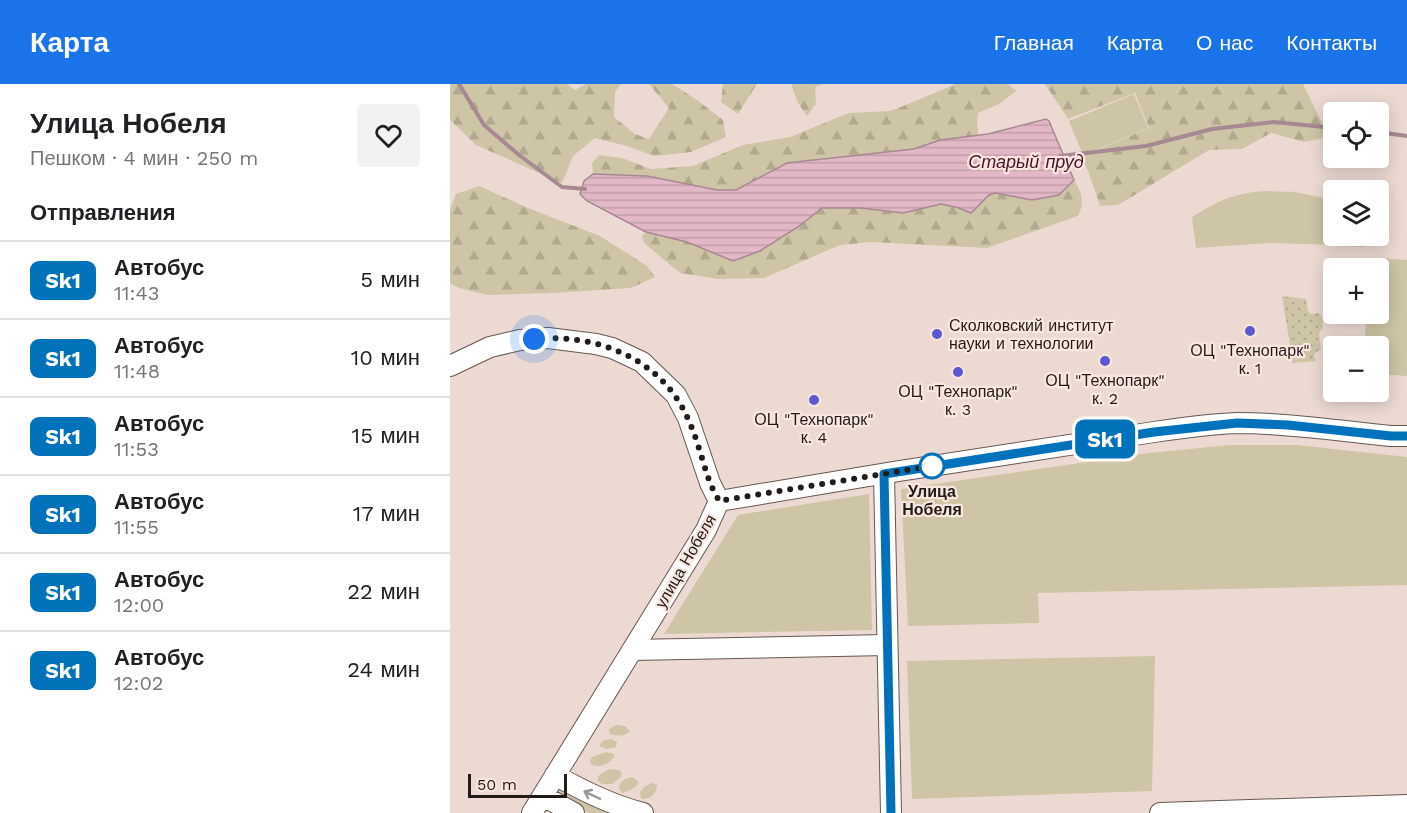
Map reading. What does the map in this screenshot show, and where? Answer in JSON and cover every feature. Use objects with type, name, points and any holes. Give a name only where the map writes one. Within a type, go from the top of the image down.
[{"type":"street","points":[[450,366],[490,347],[520,340],[548,338],[612,348],[642,362],[676,394],[688,418],[710,483],[719,501]]},
{"type":"street","name":"улица Нобеля","points":[[537,805],[706,530],[719,501],[1154,432],[1237,423],[1288,425],[1407,436]]},
{"type":"street","points":[[884,474],[891,813]]},
{"type":"street","points":[[632,650],[887,645]]},
{"type":"street","points":[[555,775],[593,795],[643,813]]},
{"type":"street","points":[[537,805],[574,813]]},
{"type":"street","points":[[1160,813],[1407,805]]},
{"type":"green space","points":[[450,84],[567,84],[575,90],[586,84],[621,84],[615,92],[614,117],[635,134],[649,139],[669,108],[649,84],[672,84],[723,120],[726,137],[691,152],[654,156],[595,138],[573,156],[562,183],[476,145],[450,120]]},
{"type":"green space","points":[[723,84],[757,84],[738,114],[721,102]]},
{"type":"green space","points":[[791,84],[824,84],[815,87],[816,104],[807,116],[798,103]]},
{"type":"green space","points":[[956,84],[1008,84],[1016,91],[999,104],[978,113],[978,135],[940,140],[914,149],[787,163],[736,190],[717,190],[647,176],[593,174],[592,163],[599,155],[622,158],[651,169],[693,166],[743,145],[790,137],[849,113],[891,111]]},
{"type":"green space","points":[[1045,84],[1303,84],[1323,125],[1323,138],[1304,142],[1271,133],[1242,149],[1209,150],[1118,205],[1100,206],[1088,171],[1080,157],[1149,128],[1135,93],[1068,119]]},
{"type":"green space","points":[[1134,94],[1148,128],[1083,155],[1069,121]]},
{"type":"green space","points":[[1074,180],[1082,198],[1078,216],[987,248],[871,242],[840,245],[764,278],[718,279],[680,273],[644,243],[642,236],[646,232],[687,242],[733,261],[798,227],[822,208],[945,205],[971,213],[989,195],[995,193],[1032,200],[1059,195]]},
{"type":"green space","points":[[479,186],[600,236],[647,266],[655,277],[631,288],[554,293],[487,295],[459,288],[450,283],[450,210],[456,194]]},
{"type":"green space","points":[[1264,191],[1295,192],[1323,198],[1323,245],[1270,243],[1196,248],[1192,217],[1210,206],[1244,194]]},
{"type":"green space","points":[[1389,259],[1407,260],[1407,376],[1389,375],[1389,336],[1365,336],[1366,324],[1389,324]]},
{"type":"green space","points":[[1282,296],[1306,299],[1308,311],[1311,314],[1319,313],[1322,318],[1323,329],[1319,335],[1321,350],[1314,355],[1316,361],[1293,363]]},
{"type":"green space","points":[[1230,445],[1297,445],[1407,457],[1407,585],[1038,593],[1039,623],[908,626],[901,489],[1149,453]]},
{"type":"green space","points":[[869,494],[872,630],[664,634],[738,515]]},
{"type":"green space","points":[[1155,656],[1152,791],[912,799],[907,661]]},
{"type":"green space","points":[[616,725],[625,726],[630,731],[621,736],[610,734],[609,729]]},
{"type":"green space","points":[[611,739],[617,742],[616,747],[606,749],[600,746],[604,740]]},
{"type":"green space","points":[[606,752],[614,754],[609,762],[600,766],[591,764],[592,757]]},
{"type":"green space","points":[[609,769],[619,770],[622,773],[621,777],[612,784],[602,784],[598,781],[598,776]]},
{"type":"green space","points":[[633,777],[639,782],[631,790],[621,793],[619,787],[621,783]]},
{"type":"green space","points":[[651,783],[657,785],[655,793],[649,798],[641,798],[640,792]]},
{"type":"green space","points":[[557,789],[562,789],[605,810],[604,813],[589,813],[557,797],[555,793]]},
{"type":"water","name":"Старый пруд","points":[[1046,119],[1049,121],[1074,180],[1059,195],[1032,200],[995,193],[989,195],[971,213],[941,204],[903,213],[861,208],[822,208],[798,227],[760,251],[733,261],[687,242],[646,232],[587,201],[580,194],[584,181],[593,174],[647,176],[717,190],[736,190],[787,163],[914,149],[940,140],[988,134]]},
{"type":"waterway","points":[[459,84],[484,125],[519,155],[562,187],[585,189]]},
{"type":"waterway","points":[[1060,156],[1146,146],[1212,129],[1274,122],[1323,127]]},
{"type":"waterway","points":[[1389,134],[1407,136]]},
{"type":"bus line","name":"Sk1","points":[[891,813],[884,474],[1154,432],[1237,423],[1288,425],[1407,436]]},
{"type":"place","name":"ОЦ \"Технопарк\" к. 1","points":[[1250,331]]},
{"type":"place","name":"Сколковский институт науки и технологии","points":[[937,334]]},
{"type":"place","name":"ОЦ \"Технопарк\" к. 2","points":[[1105,361]]},
{"type":"place","name":"ОЦ \"Технопарк\" к. 3","points":[[958,372]]},
{"type":"place","name":"ОЦ \"Технопарк\" к. 4","points":[[814,400]]},
{"type":"place","name":"Улица Нобеля","points":[[932,466]]},
{"type":"route","points":[[534,339],[548,338],[596,344],[612,348],[642,362],[676,394],[688,418],[710,483],[719,501],[932,466]]}]
